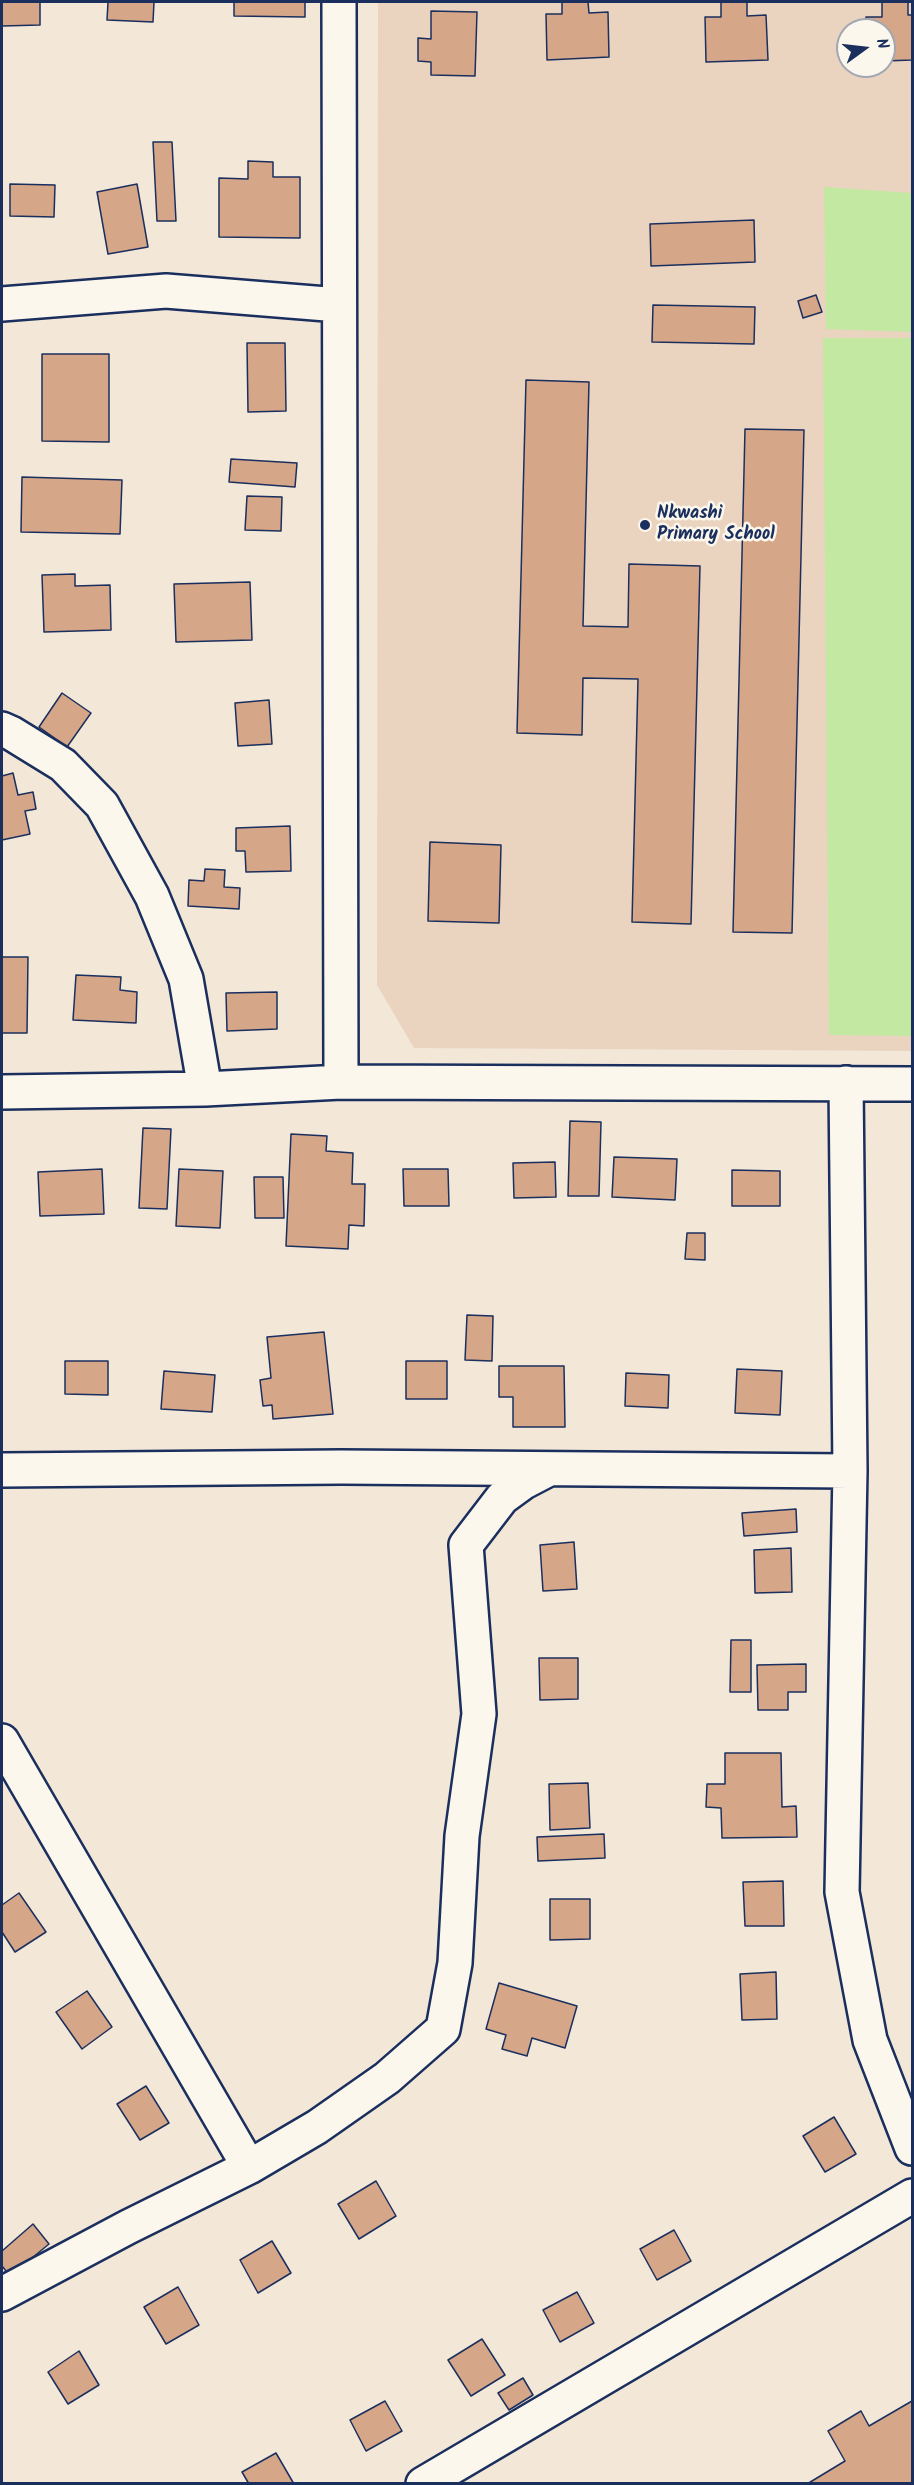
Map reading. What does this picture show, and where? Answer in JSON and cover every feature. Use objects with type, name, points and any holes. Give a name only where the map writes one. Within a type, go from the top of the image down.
[{"type":"street","points":[[339,2],[341,1082]]},
{"type":"street","points":[[2,303],[166,291],[339,305]]},
{"type":"street","points":[[2,729],[63,765],[102,805],[152,896],[186,979],[205,1089]]},
{"type":"street","points":[[2,1092],[205,1089],[341,1082],[912,1084]]},
{"type":"street","points":[[846,1083],[850,1471],[842,1892],[870,2040],[912,2148]]},
{"type":"street","points":[[2,1470],[341,1467],[850,1471]]},
{"type":"street","points":[[2,2294],[128,2227],[249,2167],[317,2127],[387,2078],[442,2029],[455,1963],[462,1836],[479,1714],[466,1545],[502,1498],[524,1482],[549,1469]]},
{"type":"street","points":[[2,1742],[249,2167]]},
{"type":"street","points":[[423,2484],[912,2196]]},
{"type":"shaded area","name":"Nkwashi Primary School","points":[[378,2],[912,2],[912,1051],[414,1048],[377,985]]},
{"type":"green space","points":[[824,187],[912,193],[912,332],[826,329]]},
{"type":"green space","points":[[823,338],[912,338],[912,1036],[829,1035]]},
{"type":"building","points":[[2,2],[40,2],[40,25],[2,26]]},
{"type":"building","points":[[108,2],[154,2],[153,22],[107,20]]},
{"type":"building","points":[[234,2],[305,2],[305,17],[234,16]]},
{"type":"building","points":[[562,2],[588,2],[589,13],[608,12],[609,57],[547,60],[546,14],[562,14]]},
{"type":"building","points":[[721,2],[747,2],[747,16],[766,15],[768,60],[706,62],[705,17],[721,17]]},
{"type":"building","points":[[882,2],[908,2],[908,15],[912,15],[912,60],[896,61],[896,18],[866,18],[882,17]]},
{"type":"building","points":[[431,11],[477,12],[475,76],[431,75],[431,62],[418,61],[418,38],[431,39]]},
{"type":"building","points":[[153,142],[172,142],[176,221],[157,221]]},
{"type":"building","points":[[248,161],[273,162],[273,177],[300,177],[300,238],[219,237],[219,178],[248,179]]},
{"type":"building","points":[[10,184],[55,185],[54,217],[10,216]]},
{"type":"building","points":[[137,184],[148,247],[108,254],[97,192]]},
{"type":"building","points":[[754,220],[755,262],[651,266],[650,224]]},
{"type":"building","points":[[816,295],[822,312],[803,318],[798,301]]},
{"type":"building","points":[[653,305],[755,307],[754,344],[652,342]]},
{"type":"building","points":[[247,343],[285,343],[286,411],[248,412]]},
{"type":"building","points":[[42,354],[109,354],[109,442],[42,441]]},
{"type":"building","points":[[526,380],[589,382],[583,626],[628,627],[629,564],[700,566],[691,924],[632,922],[638,679],[583,678],[582,735],[517,733]]},
{"type":"building","points":[[745,429],[804,430],[792,933],[733,932]]},
{"type":"building","points":[[231,459],[297,463],[295,487],[229,482]]},
{"type":"building","points":[[22,477],[122,480],[120,534],[21,532]]},
{"type":"building","points":[[247,496],[282,497],[281,531],[245,530]]},
{"type":"building","points":[[75,574],[75,586],[110,585],[111,630],[44,632],[42,575]]},
{"type":"building","points":[[250,582],[252,640],[176,642],[174,584]]},
{"type":"building","points":[[62,693],[91,713],[67,747],[39,727]]},
{"type":"building","points":[[269,700],[272,744],[238,746],[235,703]]},
{"type":"building","points":[[13,773],[18,795],[33,792],[36,809],[25,811],[30,834],[2,840],[2,776]]},
{"type":"building","points":[[290,826],[291,871],[246,872],[245,851],[236,851],[236,828]]},
{"type":"building","points":[[430,842],[501,845],[499,923],[428,921]]},
{"type":"building","points":[[205,869],[225,870],[224,887],[240,888],[239,909],[188,906],[189,880],[204,881]]},
{"type":"building","points":[[2,957],[28,957],[27,1033],[2,1033]]},
{"type":"building","points":[[76,975],[121,977],[120,990],[137,992],[136,1023],[73,1020]]},
{"type":"building","points":[[277,992],[277,1029],[227,1031],[226,993]]},
{"type":"building","points":[[570,1121],[601,1122],[599,1196],[568,1196]]},
{"type":"building","points":[[143,1128],[171,1129],[167,1209],[139,1208]]},
{"type":"building","points":[[291,1134],[327,1136],[326,1151],[353,1153],[352,1184],[365,1184],[364,1226],[349,1225],[348,1249],[286,1246]]},
{"type":"building","points":[[614,1157],[677,1159],[675,1200],[612,1197]]},
{"type":"building","points":[[555,1162],[556,1197],[514,1198],[513,1163]]},
{"type":"building","points":[[102,1169],[104,1214],[40,1216],[38,1172]]},
{"type":"building","points":[[179,1169],[223,1171],[220,1228],[176,1226]]},
{"type":"building","points":[[403,1169],[448,1169],[449,1206],[404,1206]]},
{"type":"building","points":[[732,1170],[780,1171],[780,1206],[732,1206]]},
{"type":"building","points":[[254,1177],[283,1177],[284,1218],[255,1218]]},
{"type":"building","points":[[687,1233],[705,1233],[705,1260],[685,1259]]},
{"type":"building","points":[[467,1315],[493,1316],[492,1361],[465,1360]]},
{"type":"building","points":[[324,1332],[333,1414],[273,1419],[272,1405],[263,1406],[260,1380],[271,1378],[267,1337]]},
{"type":"building","points":[[65,1361],[108,1361],[108,1395],[65,1394]]},
{"type":"building","points":[[406,1361],[447,1361],[447,1399],[406,1399]]},
{"type":"building","points":[[499,1366],[564,1366],[565,1427],[513,1427],[513,1397],[499,1397]]},
{"type":"building","points":[[737,1369],[782,1371],[780,1415],[735,1413]]},
{"type":"building","points":[[164,1371],[215,1375],[212,1412],[161,1409]]},
{"type":"building","points":[[626,1373],[669,1375],[668,1408],[625,1406]]},
{"type":"building","points":[[796,1509],[797,1532],[744,1536],[742,1513]]},
{"type":"building","points":[[574,1542],[577,1589],[543,1591],[540,1545]]},
{"type":"building","points":[[791,1548],[792,1592],[755,1593],[754,1550]]},
{"type":"building","points":[[731,1640],[751,1640],[751,1692],[730,1692]]},
{"type":"building","points":[[539,1658],[578,1658],[578,1699],[540,1700]]},
{"type":"building","points":[[806,1664],[806,1692],[788,1692],[788,1710],[758,1710],[757,1665]]},
{"type":"building","points":[[725,1753],[781,1753],[782,1807],[796,1806],[797,1837],[722,1838],[721,1808],[706,1807],[707,1784],[725,1784]]},
{"type":"building","points":[[588,1783],[590,1828],[550,1830],[549,1784]]},
{"type":"building","points":[[604,1834],[605,1858],[538,1861],[537,1837]]},
{"type":"building","points":[[783,1881],[784,1926],[745,1926],[743,1882]]},
{"type":"building","points":[[19,1893],[46,1932],[15,1952],[2,1932],[2,1905]]},
{"type":"building","points":[[550,1899],[590,1899],[590,1939],[550,1940]]},
{"type":"building","points":[[776,1972],[777,2019],[742,2020],[740,1974]]},
{"type":"building","points":[[499,1983],[577,2006],[565,2048],[532,2038],[527,2056],[502,2049],[506,2035],[486,2029]]},
{"type":"building","points":[[87,1991],[112,2027],[82,2049],[56,2012]]},
{"type":"building","points":[[146,2086],[169,2123],[140,2140],[117,2104]]},
{"type":"building","points":[[834,2117],[856,2154],[825,2172],[803,2136]]},
{"type":"building","points":[[376,2181],[396,2216],[359,2239],[338,2204]]},
{"type":"building","points":[[33,2224],[49,2244],[10,2276],[2,2266],[2,2251]]},
{"type":"building","points":[[674,2230],[691,2261],[657,2280],[640,2249]]},
{"type":"building","points":[[272,2241],[291,2273],[258,2293],[240,2260]]},
{"type":"building","points":[[178,2287],[199,2325],[166,2344],[144,2307]]},
{"type":"building","points":[[577,2292],[594,2323],[560,2342],[543,2310]]},
{"type":"building","points":[[482,2339],[505,2375],[471,2396],[448,2360]]},
{"type":"building","points":[[79,2351],[99,2385],[68,2404],[48,2372]]},
{"type":"building","points":[[523,2378],[533,2395],[509,2410],[498,2393]]},
{"type":"building","points":[[385,2401],[402,2431],[366,2451],[350,2420]]},
{"type":"building","points":[[912,2401],[912,2484],[807,2484],[845,2461],[828,2431],[861,2411],[869,2426]]},
{"type":"building","points":[[276,2453],[294,2484],[249,2484],[242,2472]]},
{"type":"place","name":"Nkwashi Primary School","points":[[645,525]]}]
